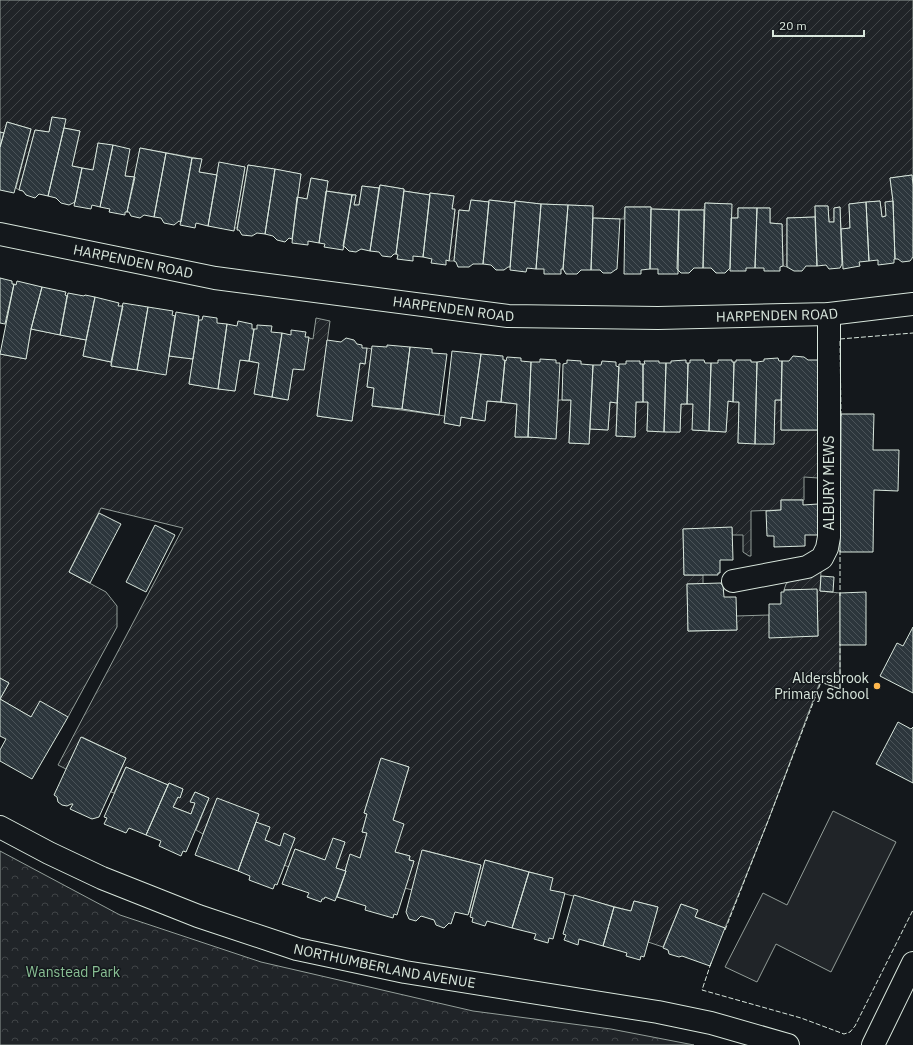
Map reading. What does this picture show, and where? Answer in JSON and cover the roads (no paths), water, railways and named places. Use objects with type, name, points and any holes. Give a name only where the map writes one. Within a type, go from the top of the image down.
[{"type":"street","name":"HARPENDEN ROAD","points":[[0,234],[215,278],[508,316],[658,318],[829,314],[913,304]]},
{"type":"street","name":"ALBURY MEWS","points":[[733,581],[807,567],[822,558],[827,548],[829,537],[829,314]]},
{"type":"street","name":"NORTHUMBERLAND AVENUE","points":[[0,827],[49,853],[102,878],[198,916],[297,949],[405,972],[658,1012],[711,1023],[788,1045]]},
{"type":"street","points":[[872,1045],[913,963]]},
{"type":"place","name":"Aldersbrook Primary School","points":[[877,686]]},
{"type":"park label","name":"Wanstead Park","points":[[73,972]]}]
